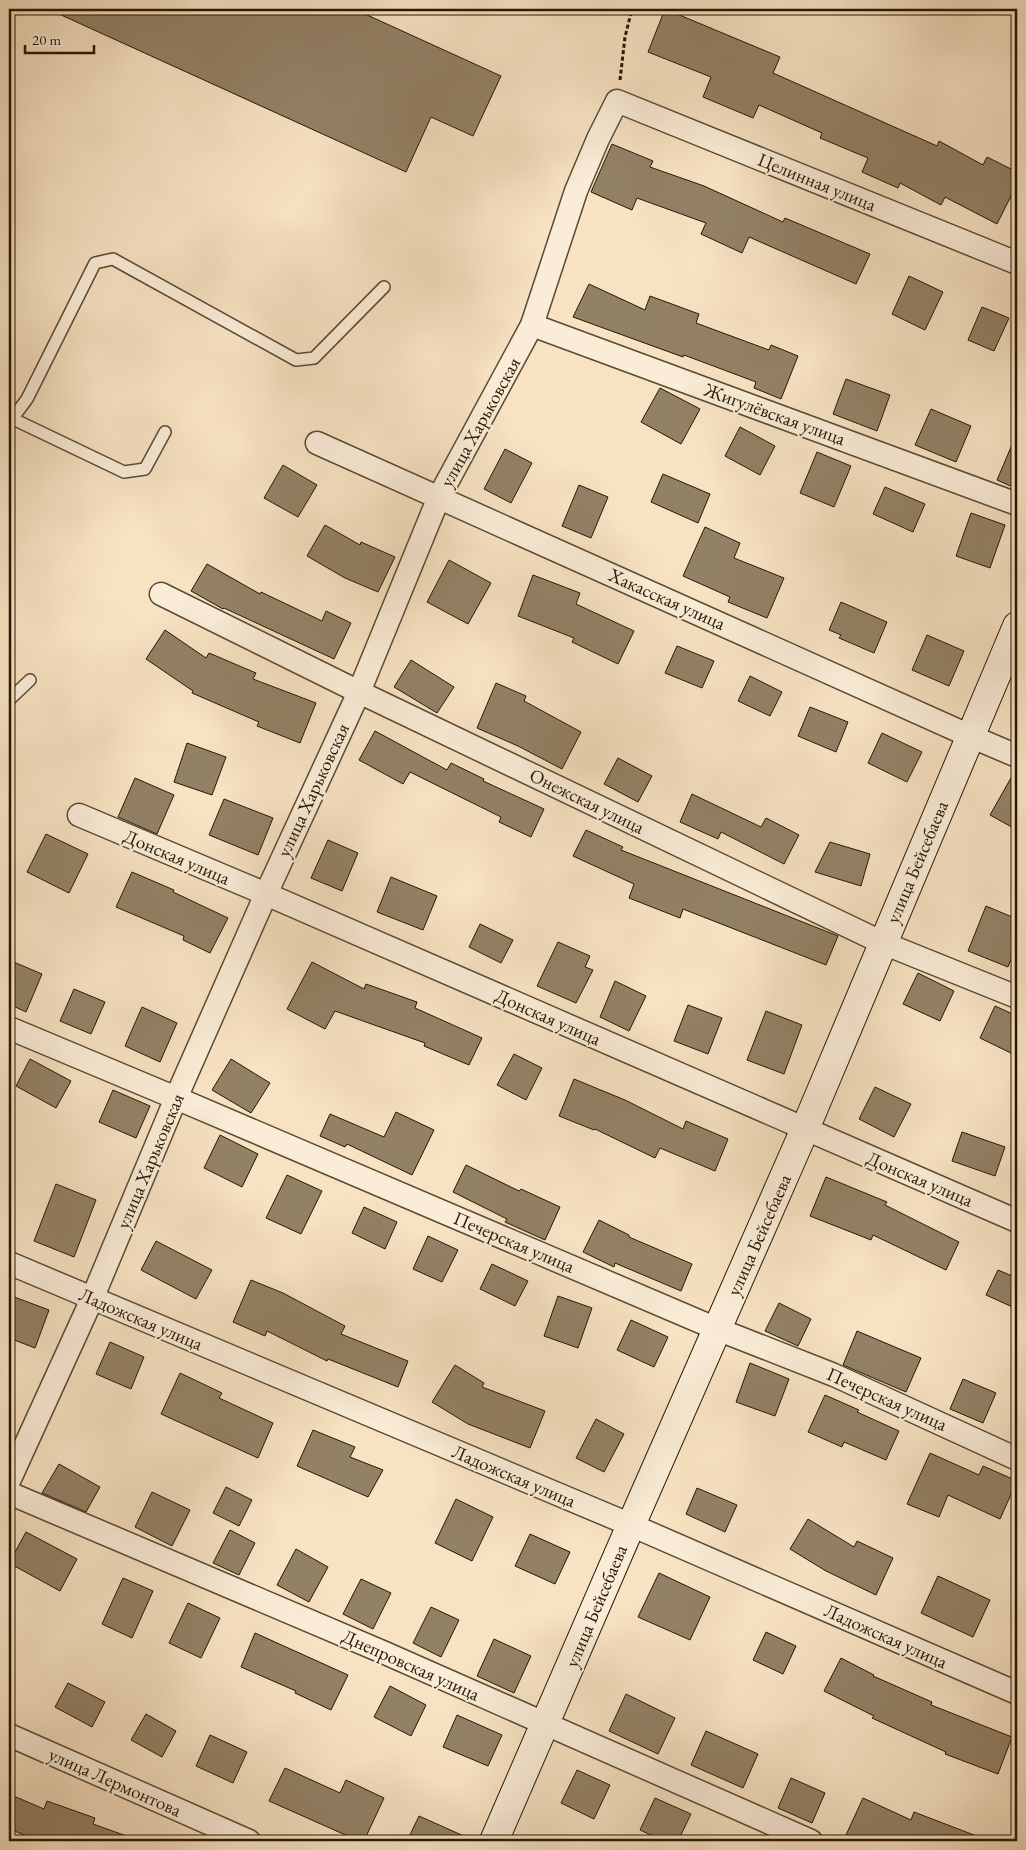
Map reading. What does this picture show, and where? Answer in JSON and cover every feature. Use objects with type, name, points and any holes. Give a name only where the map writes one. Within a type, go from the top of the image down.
[{"type":"street","name":"Целинная улица","points":[[617,101],[1017,263]]},
{"type":"street","name":"улица Харьковская","points":[[9,1481],[92,1299],[176,1098],[266,894],[358,692],[439,496],[532,325],[576,191],[598,139],[617,101]]},
{"type":"street","name":"Жигулёвская улица","points":[[532,325],[1017,504]]},
{"type":"street","name":"Хакасская улица","points":[[317,443],[1017,756]]},
{"type":"street","name":"Онежская улица","points":[[161,594],[358,692],[883,943],[1017,997]]},
{"type":"street","name":"улица Бейсебаева","points":[[494,1841],[805,1129],[1017,626]]},
{"type":"street","name":"Донская улица","points":[[79,815],[266,894],[1017,1221]]},
{"type":"street","name":"Печерская улица","points":[[9,1028],[717,1329],[834,1375],[1017,1459]]},
{"type":"street","name":"Ладожская улица","points":[[9,1263],[631,1525],[1017,1693]]},
{"type":"street","name":"Днепровская улица","points":[[9,1493],[385,1654],[811,1841]]},
{"type":"street","name":"улица Лермонтова","points":[[9,1735],[249,1841]]},
{"type":"lane","points":[[166,432],[144,469],[124,472],[10,419],[27,399],[95,263],[113,259],[296,360],[314,358],[384,287]]},
{"type":"lane","points":[[9,700],[30,680]]},
{"type":"path","points":[[617,101],[625,37],[632,9]]},
{"type":"building","points":[[48,9],[354,9],[501,76],[473,136],[431,117],[406,172]]},
{"type":"building","points":[[665,9],[780,57],[773,73],[937,146],[939,141],[983,165],[987,157],[1017,172],[1017,184],[997,224],[945,197],[941,205],[900,183],[898,188],[862,172],[868,158],[820,138],[822,133],[759,105],[753,118],[703,97],[711,77],[648,52]]},
{"type":"building","points":[[612,144],[653,161],[650,167],[704,186],[783,222],[785,218],[870,254],[856,284],[749,237],[742,253],[701,234],[706,223],[637,198],[632,210],[591,192]]},
{"type":"building","points":[[909,276],[943,292],[925,330],[892,314]]},
{"type":"building","points":[[589,284],[645,310],[650,296],[699,314],[696,323],[769,350],[771,345],[798,356],[781,399],[754,388],[756,382],[573,317]]},
{"type":"building","points":[[982,307],[1009,318],[994,351],[968,340]]},
{"type":"building","points":[[846,379],[890,395],[877,431],[833,414]]},
{"type":"building","points":[[660,388],[700,409],[681,444],[641,422]]},
{"type":"building","points":[[931,409],[971,426],[956,462],[915,445]]},
{"type":"building","points":[[740,427],[775,446],[760,475],[725,456]]},
{"type":"building","points":[[1017,433],[1017,489],[997,480]]},
{"type":"building","points":[[505,449],[532,463],[511,503],[484,489]]},
{"type":"building","points":[[817,452],[851,466],[834,507],[800,493]]},
{"type":"building","points":[[283,465],[317,485],[298,517],[264,498]]},
{"type":"building","points":[[663,474],[710,494],[698,523],[651,502]]},
{"type":"building","points":[[579,485],[608,497],[591,538],[562,526]]},
{"type":"building","points":[[885,487],[925,504],[913,532],[873,514]]},
{"type":"building","points":[[971,513],[1005,525],[990,568],[956,556]]},
{"type":"building","points":[[325,525],[360,545],[361,542],[395,557],[378,592],[345,578],[307,556]]},
{"type":"building","points":[[705,527],[740,543],[734,558],[784,578],[767,618],[728,602],[730,597],[683,576]]},
{"type":"building","points":[[449,560],[491,583],[468,624],[427,602]]},
{"type":"building","points":[[207,564],[260,594],[261,592],[322,621],[326,611],[351,623],[334,659],[223,609],[191,591]]},
{"type":"building","points":[[533,575],[580,593],[576,604],[634,631],[618,664],[572,642],[574,638],[518,616]]},
{"type":"building","points":[[841,602],[887,622],[874,653],[839,638],[841,635],[829,630]]},
{"type":"building","points":[[165,630],[206,658],[209,653],[256,673],[253,679],[316,703],[300,743],[257,726],[259,722],[192,693],[193,691],[146,659]]},
{"type":"building","points":[[927,635],[964,651],[949,686],[912,670]]},
{"type":"building","points":[[677,646],[714,661],[702,688],[665,673]]},
{"type":"building","points":[[411,660],[454,687],[437,713],[394,687]]},
{"type":"building","points":[[750,676],[782,692],[770,716],[738,701]]},
{"type":"building","points":[[496,683],[526,696],[524,701],[581,732],[562,769],[518,746],[477,728]]},
{"type":"building","points":[[810,707],[848,722],[836,752],[798,736]]},
{"type":"building","points":[[375,731],[447,770],[451,763],[484,779],[483,781],[544,809],[531,837],[499,822],[501,817],[410,772],[403,784],[359,760]]},
{"type":"building","points":[[882,733],[922,752],[907,782],[868,763]]},
{"type":"building","points":[[187,743],[226,757],[212,795],[174,782]]},
{"type":"building","points":[[618,758],[652,776],[638,802],[604,784]]},
{"type":"building","points":[[1017,769],[1017,830],[990,815]]},
{"type":"building","points":[[135,778],[174,795],[157,834],[118,817]]},
{"type":"building","points":[[692,794],[761,827],[766,818],[799,835],[784,864],[721,832],[718,839],[680,822]]},
{"type":"building","points":[[224,799],[273,818],[258,855],[209,835]]},
{"type":"building","points":[[586,830],[623,847],[621,850],[838,936],[826,965],[683,909],[680,918],[629,898],[634,884],[573,856]]},
{"type":"building","points":[[46,834],[88,854],[69,893],[27,872]]},
{"type":"building","points":[[328,840],[358,853],[342,891],[311,878]]},
{"type":"building","points":[[830,842],[870,854],[861,886],[815,872]]},
{"type":"building","points":[[132,872],[174,890],[173,892],[228,918],[210,953],[183,940],[184,936],[116,907]]},
{"type":"building","points":[[391,877],[437,896],[423,930],[377,912]]},
{"type":"building","points":[[986,906],[1017,919],[1017,944],[1008,967],[968,951]]},
{"type":"building","points":[[480,924],[513,940],[501,963],[469,947]]},
{"type":"building","points":[[558,942],[590,956],[585,967],[593,970],[576,1003],[537,986]]},
{"type":"building","points":[[9,960],[42,974],[26,1012],[9,1004]]},
{"type":"building","points":[[312,962],[364,989],[366,984],[417,1002],[415,1008],[482,1038],[469,1065],[424,1046],[425,1043],[335,1011],[325,1029],[287,1009]]},
{"type":"building","points":[[918,973],[954,991],[940,1021],[903,1004]]},
{"type":"building","points":[[615,981],[646,996],[629,1031],[600,1017]]},
{"type":"building","points":[[74,989],[105,1002],[91,1034],[60,1021]]},
{"type":"building","points":[[688,1005],[722,1018],[708,1054],[674,1041]]},
{"type":"building","points":[[995,1006],[1017,1016],[1017,1056],[980,1038]]},
{"type":"building","points":[[142,1007],[177,1023],[160,1062],[125,1046]]},
{"type":"building","points":[[766,1011],[802,1025],[784,1074],[747,1060]]},
{"type":"building","points":[[514,1054],[542,1068],[526,1100],[497,1085]]},
{"type":"building","points":[[30,1059],[71,1081],[56,1108],[16,1086]]},
{"type":"building","points":[[231,1059],[270,1083],[251,1113],[212,1090]]},
{"type":"building","points":[[574,1079],[625,1100],[683,1129],[686,1121],[728,1139],[715,1171],[660,1148],[655,1158],[595,1129],[559,1116]]},
{"type":"building","points":[[875,1087],[911,1104],[894,1137],[859,1119]]},
{"type":"building","points":[[113,1090],[150,1106],[136,1138],[99,1122]]},
{"type":"building","points":[[396,1112],[434,1130],[412,1175],[347,1144],[345,1147],[320,1136],[330,1114],[384,1137]]},
{"type":"building","points":[[962,1132],[1005,1147],[995,1176],[952,1161]]},
{"type":"building","points":[[220,1135],[258,1154],[242,1187],[204,1168]]},
{"type":"building","points":[[466,1165],[519,1191],[521,1189],[560,1207],[545,1240],[505,1222],[507,1219],[453,1192]]},
{"type":"building","points":[[287,1175],[322,1191],[301,1234],[266,1218]]},
{"type":"building","points":[[826,1177],[887,1202],[885,1205],[959,1242],[946,1270],[873,1235],[871,1240],[810,1216]]},
{"type":"building","points":[[56,1184],[96,1200],[74,1257],[34,1241]]},
{"type":"building","points":[[364,1207],[397,1222],[385,1249],[352,1233]]},
{"type":"building","points":[[599,1220],[629,1235],[629,1237],[692,1264],[681,1291],[615,1263],[614,1267],[583,1252]]},
{"type":"building","points":[[428,1236],[458,1250],[442,1282],[413,1269]]},
{"type":"building","points":[[156,1241],[212,1270],[196,1299],[141,1270]]},
{"type":"building","points":[[492,1264],[528,1281],[515,1306],[480,1289]]},
{"type":"building","points":[[998,1270],[1017,1278],[1017,1309],[986,1295]]},
{"type":"building","points":[[251,1280],[283,1293],[345,1326],[341,1334],[408,1361],[398,1387],[328,1359],[327,1361],[267,1331],[265,1336],[233,1322]]},
{"type":"building","points":[[9,1295],[49,1310],[35,1348],[9,1338]]},
{"type":"building","points":[[558,1296],[592,1308],[578,1348],[544,1336]]},
{"type":"building","points":[[779,1303],[811,1319],[798,1346],[765,1331]]},
{"type":"building","points":[[631,1320],[668,1337],[654,1367],[617,1350]]},
{"type":"building","points":[[857,1331],[921,1358],[906,1392],[843,1365]]},
{"type":"building","points":[[110,1342],[144,1357],[131,1389],[96,1374]]},
{"type":"building","points":[[750,1363],[789,1379],[775,1416],[736,1402]]},
{"type":"building","points":[[455,1365],[484,1383],[482,1387],[545,1411],[530,1448],[468,1424],[432,1402]]},
{"type":"building","points":[[180,1373],[222,1393],[219,1398],[273,1423],[258,1458],[161,1414]]},
{"type":"building","points":[[963,1379],[996,1393],[983,1423],[950,1409]]},
{"type":"building","points":[[825,1395],[899,1431],[886,1460],[844,1442],[842,1447],[808,1432]]},
{"type":"building","points":[[596,1419],[624,1434],[604,1472],[576,1458]]},
{"type":"building","points":[[313,1430],[355,1447],[350,1457],[383,1470],[368,1497],[297,1466]]},
{"type":"building","points":[[930,1453],[979,1475],[983,1466],[1017,1481],[1000,1519],[948,1495],[939,1517],[907,1504]]},
{"type":"building","points":[[59,1464],[100,1487],[86,1512],[42,1493]]},
{"type":"building","points":[[226,1487],[252,1500],[239,1526],[213,1513]]},
{"type":"building","points":[[697,1488],[737,1505],[725,1532],[686,1514]]},
{"type":"building","points":[[152,1492],[190,1510],[172,1546],[135,1527]]},
{"type":"building","points":[[456,1499],[493,1517],[472,1561],[435,1543]]},
{"type":"building","points":[[808,1519],[854,1547],[857,1541],[893,1558],[876,1595],[826,1571],[790,1549]]},
{"type":"building","points":[[230,1530],[255,1543],[239,1575],[213,1563]]},
{"type":"building","points":[[26,1532],[77,1559],[60,1591],[9,1563]]},
{"type":"building","points":[[530,1534],[570,1552],[555,1584],[515,1566]]},
{"type":"building","points":[[296,1549],[328,1567],[309,1602],[277,1585]]},
{"type":"building","points":[[659,1573],[710,1597],[690,1640],[638,1617]]},
{"type":"building","points":[[938,1576],[990,1600],[973,1637],[921,1613]]},
{"type":"building","points":[[123,1578],[153,1591],[132,1638],[102,1624]]},
{"type":"building","points":[[361,1579],[391,1593],[373,1629],[343,1614]]},
{"type":"building","points":[[188,1603],[220,1618],[201,1658],[169,1643]]},
{"type":"building","points":[[431,1607],[459,1620],[441,1657],[413,1643]]},
{"type":"building","points":[[766,1632],[796,1646],[783,1674],[753,1660]]},
{"type":"building","points":[[255,1633],[348,1675],[331,1710],[295,1693],[296,1691],[241,1667]]},
{"type":"building","points":[[494,1639],[531,1656],[514,1693],[477,1676]]},
{"type":"building","points":[[841,1658],[873,1676],[932,1702],[931,1705],[1012,1737],[998,1774],[945,1754],[946,1752],[872,1718],[874,1716],[824,1691]]},
{"type":"building","points":[[68,1683],[105,1702],[92,1727],[55,1707]]},
{"type":"building","points":[[390,1686],[426,1705],[411,1736],[374,1717]]},
{"type":"building","points":[[626,1694],[675,1718],[658,1754],[609,1731]]},
{"type":"building","points":[[146,1714],[176,1731],[162,1757],[131,1740]]},
{"type":"building","points":[[457,1715],[502,1735],[488,1766],[443,1747]]},
{"type":"building","points":[[706,1731],[758,1754],[743,1788],[691,1765]]},
{"type":"building","points":[[210,1735],[247,1752],[233,1783],[196,1766]]},
{"type":"building","points":[[285,1768],[340,1793],[346,1780],[384,1798],[364,1841],[359,1841],[269,1801]]},
{"type":"building","points":[[577,1770],[610,1785],[594,1819],[561,1803]]},
{"type":"building","points":[[791,1778],[825,1793],[812,1823],[778,1808]]},
{"type":"building","points":[[9,1794],[44,1809],[47,1801],[95,1818],[93,1824],[135,1839],[135,1841],[40,1841],[9,1829]]},
{"type":"building","points":[[655,1798],[691,1814],[678,1841],[664,1841],[640,1830]]},
{"type":"building","points":[[863,1798],[911,1820],[914,1812],[987,1841],[858,1841],[846,1835]]},
{"type":"building","points":[[419,1816],[475,1841],[407,1841]]}]
